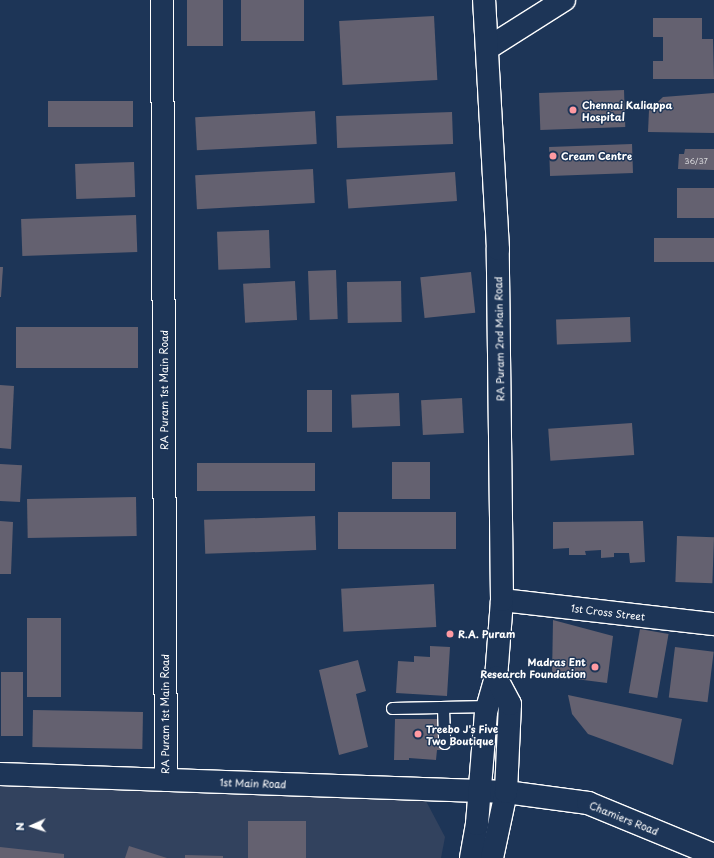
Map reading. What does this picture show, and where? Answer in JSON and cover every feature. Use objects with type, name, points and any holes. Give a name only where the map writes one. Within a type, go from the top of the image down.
[{"type":"street","name":"RA Puram 1st Main Road","points":[[162,0],[166,780]]},
{"type":"street","name":"RA Puram 2nd Main Road","points":[[471,858],[480,791],[488,706],[496,678],[502,600],[498,249],[488,48],[484,0]]},
{"type":"street","points":[[488,48],[564,0]]},
{"type":"street","name":"1st Cross Street","points":[[502,600],[714,624]]},
{"type":"street","points":[[492,858],[506,792],[510,704],[496,678]]},
{"type":"street","name":"1st Main Road","points":[[0,774],[506,792]]},
{"type":"street","name":"Chamiers Road","points":[[506,792],[588,803],[714,855]]},
{"type":"lane","points":[[392,708],[488,706]]},
{"type":"lane","points":[[443,708],[444,743]]},
{"type":"shaded area","points":[[0,778],[426,801],[445,837],[441,858],[0,858]]},
{"type":"building","points":[[187,0],[223,0],[223,46],[187,46]]},
{"type":"building","points":[[241,0],[304,0],[304,41],[241,41]]},
{"type":"building","points":[[434,16],[437,80],[342,85],[339,21]]},
{"type":"building","points":[[653,18],[702,18],[702,39],[713,39],[714,79],[653,79],[653,61],[663,61],[663,37],[653,37]]},
{"type":"building","points":[[624,90],[625,127],[540,130],[539,93]]},
{"type":"building","points":[[714,93],[714,133],[648,132],[649,110],[663,97]]},
{"type":"building","points":[[48,101],[133,101],[133,127],[48,127]]},
{"type":"building","points":[[315,111],[317,144],[197,150],[195,117]]},
{"type":"building","points":[[452,112],[453,144],[337,148],[336,116]]},
{"type":"building","points":[[632,144],[633,173],[550,176],[549,147]]},
{"type":"building","points":[[685,149],[714,149],[714,170],[678,169],[679,154],[684,154]]},
{"type":"building","points":[[134,162],[135,197],[76,199],[75,164]]},
{"type":"building","points":[[313,169],[315,203],[197,209],[195,175]]},
{"type":"building","points":[[455,172],[457,201],[348,209],[346,180]]},
{"type":"building","points":[[677,188],[714,188],[714,218],[677,218]]},
{"type":"building","points":[[136,215],[137,252],[22,256],[21,219]]},
{"type":"building","points":[[269,230],[270,268],[218,270],[217,232]]},
{"type":"building","points":[[654,238],[714,238],[714,262],[654,262]]},
{"type":"building","points":[[0,267],[3,267],[1,297],[0,297]]},
{"type":"building","points":[[336,270],[338,319],[310,320],[308,271]]},
{"type":"building","points":[[471,272],[475,313],[425,318],[420,277]]},
{"type":"building","points":[[295,281],[297,320],[245,323],[243,284]]},
{"type":"building","points":[[401,281],[402,322],[348,323],[347,282]]},
{"type":"building","points":[[630,317],[631,342],[557,345],[556,320]]},
{"type":"building","points":[[16,327],[138,327],[138,368],[16,368]]},
{"type":"building","points":[[0,385],[14,386],[11,449],[0,448]]},
{"type":"building","points":[[307,390],[332,390],[332,432],[307,432]]},
{"type":"building","points":[[399,393],[400,426],[352,428],[351,395]]},
{"type":"building","points":[[462,398],[464,433],[423,435],[421,400]]},
{"type":"building","points":[[632,423],[634,455],[550,461],[548,429]]},
{"type":"building","points":[[392,462],[430,462],[430,499],[392,499]]},
{"type":"building","points":[[197,463],[315,463],[315,491],[197,491]]},
{"type":"building","points":[[0,464],[22,465],[20,502],[0,501]]},
{"type":"building","points":[[136,497],[137,536],[28,538],[27,499]]},
{"type":"building","points":[[338,512],[456,512],[456,549],[338,549]]},
{"type":"building","points":[[315,516],[316,550],[205,554],[204,520]]},
{"type":"building","points":[[0,521],[13,522],[11,574],[0,574]]},
{"type":"building","points":[[643,521],[645,562],[630,563],[629,553],[614,553],[614,557],[601,558],[601,550],[585,551],[586,555],[569,555],[569,548],[553,549],[553,522]]},
{"type":"building","points":[[677,536],[714,537],[712,583],[675,582]]},
{"type":"building","points":[[434,584],[436,627],[343,632],[341,589]]},
{"type":"building","points":[[27,618],[61,618],[61,697],[27,697]]},
{"type":"building","points":[[553,620],[613,636],[607,683],[552,676]]},
{"type":"building","points":[[640,629],[669,634],[657,698],[629,693]]},
{"type":"building","points":[[430,646],[450,647],[447,696],[396,693],[398,661],[414,662],[414,656],[430,657]]},
{"type":"building","points":[[675,647],[714,652],[707,702],[669,698]]},
{"type":"building","points":[[358,660],[366,691],[356,694],[368,747],[339,755],[319,670]]},
{"type":"building","points":[[1,672],[23,672],[23,736],[1,736]]},
{"type":"building","points":[[568,695],[682,719],[673,765],[588,734],[572,714]]},
{"type":"building","points":[[33,710],[143,712],[142,749],[32,747]]},
{"type":"building","name":"Treebo J's Five Two Boutique","points":[[395,719],[442,719],[442,750],[437,750],[436,760],[409,758],[409,760],[394,760]]},
{"type":"building","points":[[248,821],[306,821],[306,858],[248,858]]},
{"type":"building","points":[[129,846],[167,858],[125,858]]},
{"type":"building","points":[[0,847],[64,854],[64,858],[0,858]]},
{"type":"building","points":[[185,855],[223,856],[223,858],[185,858]]},
{"type":"place","name":"Chennai Kaliappa Hospital","points":[[573,110]]},
{"type":"place","name":"Cream Centre","points":[[553,156]]},
{"type":"place","name":"R.A. Puram","points":[[450,634]]},
{"type":"place","name":"Madras Ent Research Foundation","points":[[595,667]]},
{"type":"place","name":"Treebo J's Five Two Boutique","points":[[418,734]]}]
